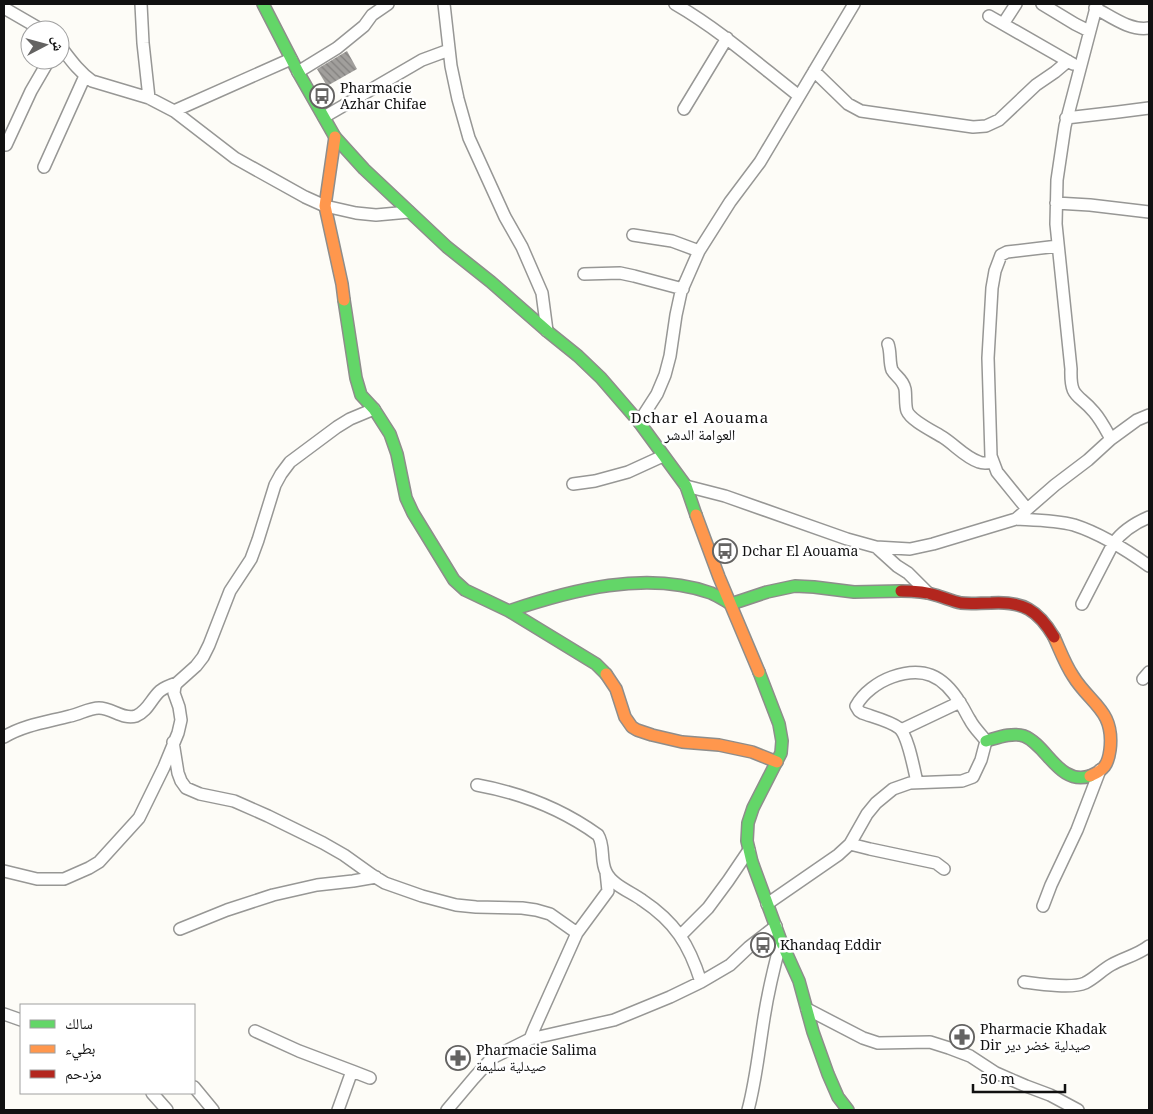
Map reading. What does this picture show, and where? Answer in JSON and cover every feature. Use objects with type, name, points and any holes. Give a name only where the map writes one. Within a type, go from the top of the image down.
[{"type":"street","points":[[141,4],[149,98]]},
{"type":"street","points":[[263,4],[335,138],[364,169],[447,247],[578,356],[601,378],[639,422],[686,486],[719,577],[769,696],[779,724],[782,741],[781,753],[753,808],[748,823],[747,841],[752,862],[781,941],[799,981],[806,1010],[828,1074],[838,1097],[848,1110]]},
{"type":"street","points":[[298,72],[337,48],[364,26],[372,15],[388,4]]},
{"type":"street","points":[[444,4],[449,50],[458,100],[470,138],[542,293],[547,331]]},
{"type":"street","points":[[675,4],[727,38],[799,96]]},
{"type":"street","points":[[639,422],[657,394],[665,376],[676,315],[683,289],[699,251],[730,202],[760,162],[854,4]]},
{"type":"street","points":[[1003,24],[1016,4]]},
{"type":"street","points":[[1042,4],[1089,31]]},
{"type":"street","points":[[1111,439],[1098,415],[1078,397],[1071,387],[1071,369],[1058,246],[1056,203],[1059,157],[1066,118],[1096,6],[1130,26],[1141,29],[1149,28]]},
{"type":"street","points":[[4,8],[26,20]]},
{"type":"street","points":[[989,16],[1079,67]]},
{"type":"street","points":[[684,109],[727,38]]},
{"type":"street","points":[[324,117],[422,60],[449,50]]},
{"type":"street","points":[[70,59],[92,81],[149,98],[174,111],[235,158],[305,197],[325,206],[356,213],[376,215],[409,212]]},
{"type":"street","points":[[174,111],[291,59]]},
{"type":"street","points":[[814,71],[848,104],[861,110],[973,127],[986,126],[999,120],[1036,86],[1068,61]]},
{"type":"street","points":[[4,143],[44,70]]},
{"type":"street","points":[[44,167],[85,76]]},
{"type":"street","points":[[1066,118],[1149,108]]},
{"type":"street","points":[[335,138],[325,206],[342,284],[356,378],[361,395],[374,409],[390,434],[397,454],[406,498],[413,513],[454,580],[465,590],[509,611],[596,664],[608,676],[616,689],[625,717],[632,727],[637,730],[674,740],[719,745],[752,752],[777,762]]},
{"type":"street","points":[[1056,203],[1149,212]]},
{"type":"street","points":[[633,234],[672,241],[699,251]]},
{"type":"street","points":[[1027,509],[997,472],[991,456],[988,358],[992,288],[995,271],[1001,256],[1007,252],[1058,246]]},
{"type":"street","points":[[584,274],[634,276],[683,289]]},
{"type":"street","points":[[888,344],[890,362],[893,371],[902,381],[905,388],[906,410],[911,417],[945,438],[968,457],[980,463],[994,462]]},
{"type":"street","points":[[4,737],[41,722],[71,716],[96,708],[103,708],[126,716],[136,716],[144,710],[160,690],[177,682],[196,666],[209,645],[230,592],[251,559],[275,485],[281,474],[290,462],[337,427],[350,418],[374,409]]},
{"type":"street","points":[[1016,519],[1111,439],[1137,420],[1149,415]]},
{"type":"street","points":[[573,484],[595,481],[628,472],[663,456]]},
{"type":"street","points":[[686,486],[726,496],[847,539],[876,547],[910,549],[1016,519],[1054,521],[1074,525],[1093,532],[1136,556],[1149,566]]},
{"type":"street","points":[[1082,604],[1118,536],[1149,517]]},
{"type":"street","points":[[876,547],[897,566],[908,573],[928,593]]},
{"type":"street","points":[[509,611],[591,588],[628,583],[655,583],[688,587],[709,592],[731,604],[770,591],[804,586],[845,592],[909,590],[928,593],[962,603],[1012,603],[1027,607],[1041,619],[1054,638],[1075,679],[1100,708],[1110,726],[1109,757],[1104,768],[1082,778],[1076,778],[1060,768],[1032,741],[1024,736],[1008,736],[986,741]]},
{"type":"street","points":[[918,782],[906,740],[901,730],[893,724],[856,709],[858,702],[864,696],[886,679],[910,672],[920,672],[932,675],[942,681],[960,702],[970,722],[986,741]]},
{"type":"street","points":[[4,871],[37,879],[64,879],[99,862],[139,818],[164,767],[178,733],[181,720],[174,693],[177,682]]},
{"type":"street","points":[[901,730],[960,702]]},
{"type":"street","points":[[767,904],[838,855],[850,844],[867,814],[893,789],[918,782],[962,781],[973,777],[978,769],[986,741]]},
{"type":"street","points":[[173,742],[178,773],[186,788],[200,794],[234,801],[268,816],[323,842],[344,854],[376,877],[401,889],[456,905],[514,907],[536,910],[550,914],[577,933]]},
{"type":"street","points":[[1043,906],[1077,830],[1100,770]]},
{"type":"street","points":[[477,785],[519,796],[561,812],[590,829],[601,840],[608,892],[577,933],[530,1040]]},
{"type":"street","points":[[850,844],[936,863],[944,869]]},
{"type":"street","points":[[680,936],[708,908],[749,850]]},
{"type":"street","points":[[606,872],[613,881],[655,909],[675,928],[692,957],[700,982]]},
{"type":"street","points":[[180,929],[227,910],[273,895],[317,885],[376,877]]},
{"type":"street","points":[[447,1110],[492,1058],[530,1040],[614,1020],[670,997],[730,965],[776,926]]},
{"type":"street","points":[[748,1110],[753,1091],[773,970],[781,941]]},
{"type":"street","points":[[1024,982],[1069,986],[1082,984],[1088,982],[1112,964],[1149,946]]},
{"type":"street","points":[[806,1010],[863,1038],[878,1043],[930,1042],[963,1053],[996,1073],[1050,1095],[1078,1110]]},
{"type":"street","points":[[4,1014],[20,1020]]},
{"type":"street","points":[[256,1031],[299,1051],[370,1078]]},
{"type":"street","points":[[338,1110],[352,1071]]},
{"type":"street","points":[[195,1088],[214,1110]]},
{"type":"street","points":[[153,1094],[167,1110]]},
{"type":"building","points":[[347,51],[357,69],[327,86],[317,69]]},
{"type":"traffic: fast","points":[[263,4],[298,72],[335,137],[364,169],[447,247],[578,356],[601,378],[639,422],[686,486],[696,515]]},
{"type":"traffic: fast","points":[[344,300],[356,378],[361,395],[374,409],[390,434],[397,454],[406,498],[413,513],[454,580],[465,590],[509,611],[596,664],[606,674]]},
{"type":"traffic: fast","points":[[509,611],[583,590],[635,583],[661,583],[686,586],[711,593],[731,604],[767,592],[795,586],[854,592],[901,591]]},
{"type":"traffic: fast","points":[[759,672],[779,724],[782,741],[781,753],[753,808],[748,823],[747,841],[752,862],[781,941],[799,981],[813,1032],[828,1074],[838,1097],[848,1110]]},
{"type":"traffic: fast","points":[[986,741],[1010,735],[1024,736],[1040,747],[1054,763],[1070,775],[1079,778],[1090,776]]},
{"type":"traffic: slow","points":[[335,137],[325,206],[344,300]]},
{"type":"traffic: slow","points":[[696,515],[719,577],[759,672]]},
{"type":"traffic: slow","points":[[1054,637],[1070,671],[1080,686],[1100,708],[1109,726],[1111,736],[1108,760],[1099,772],[1090,776]]},
{"type":"traffic: slow","points":[[606,674],[616,689],[625,717],[632,727],[637,730],[682,742],[719,745],[752,752],[777,762]]},
{"type":"traffic: jam","points":[[901,591],[927,593],[961,603],[1002,603],[1021,606],[1042,620],[1054,637]]},
{"type":"place","name":"Pharmacie Azhar Chifae","points":[[322,96]]},
{"type":"place","name":"Dchar El Aouama","points":[[725,551]]},
{"type":"place","name":"Khandaq Eddir","points":[[763,945]]},
{"type":"place","name":"Pharmacie Khadak Dir صيدلية خضر دير","points":[[962,1037]]},
{"type":"place","name":"Pharmacie Salima صيدلية سليمة","points":[[458,1058]]},
{"type":"district","name":"Dchar el Aouama العوامة الدشر","points":[[700,426]]}]
